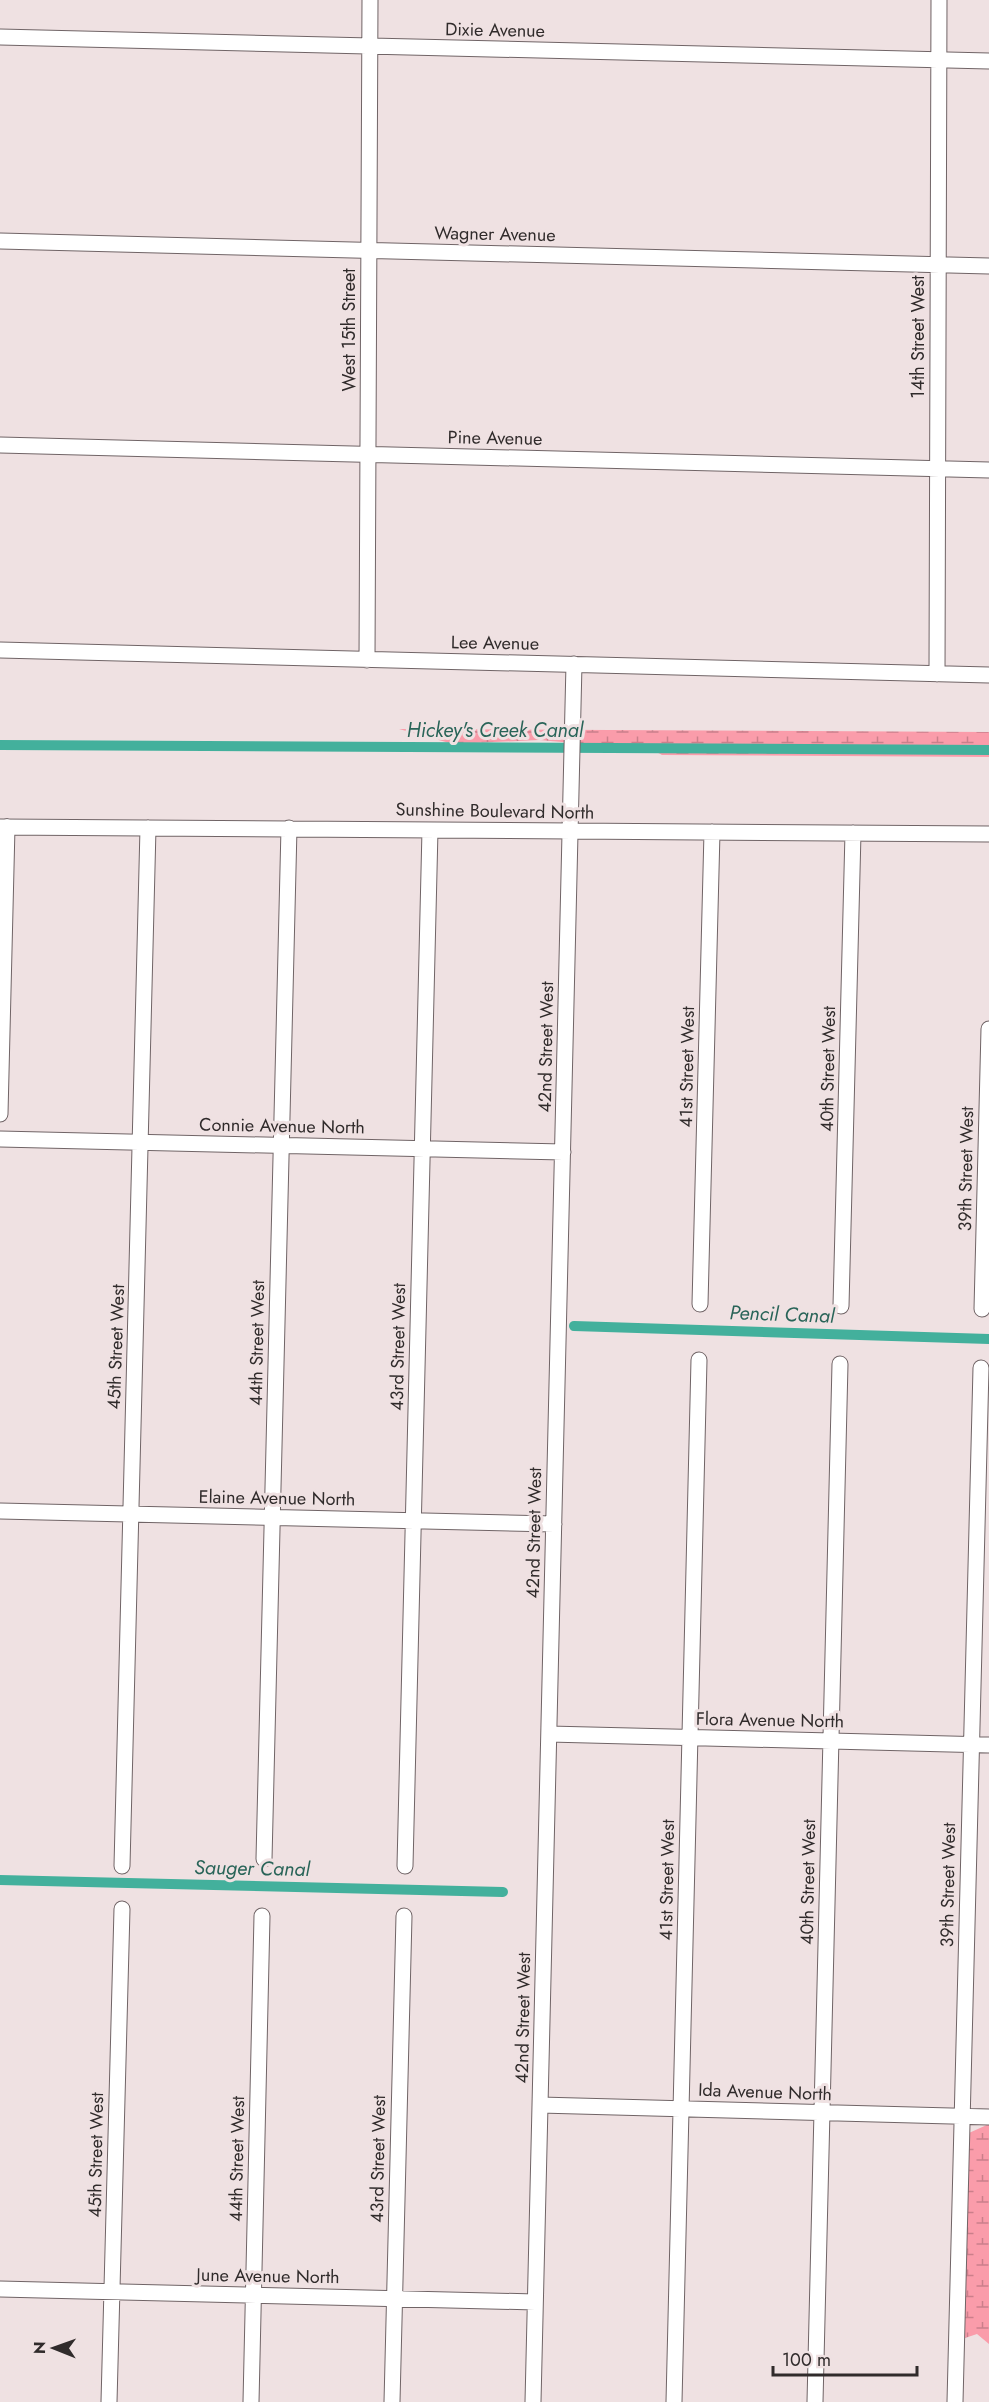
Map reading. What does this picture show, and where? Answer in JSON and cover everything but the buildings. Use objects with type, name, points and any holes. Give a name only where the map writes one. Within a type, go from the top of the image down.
[{"type":"street","name":"West 15th Street","points":[[367,660],[370,0]]},
{"type":"street","name":"14th Street West","points":[[937,674],[939,0]]},
{"type":"street","name":"Dixie Avenue","points":[[0,37],[989,61]]},
{"type":"street","name":"Wagner Avenue","points":[[0,241],[989,266]]},
{"type":"street","name":"Pine Avenue","points":[[0,446],[989,470]]},
{"type":"street","name":"Lee Avenue","points":[[0,650],[989,675]]},
{"type":"street","name":"42nd Street West","points":[[533,2402],[574,664]]},
{"type":"street","name":"Sunshine Boulevard North","points":[[4,827],[989,834]]},
{"type":"street","points":[[0,1114],[4,827]]},
{"type":"street","name":"45th Street West","points":[[122,1866],[148,828]]},
{"type":"street","name":"44th Street West","points":[[264,1859],[289,828]]},
{"type":"street","name":"43rd Street West","points":[[405,1866],[430,830]]},
{"type":"street","name":"41st Street West","points":[[700,1304],[712,832]]},
{"type":"street","name":"40th Street West","points":[[841,1306],[853,833]]},
{"type":"street","name":"39th Street West","points":[[982,1310],[989,1029]]},
{"type":"street","name":"Connie Avenue North","points":[[0,1139],[563,1152]]},
{"type":"street","name":"41st Street West","points":[[674,2402],[699,1360]]},
{"type":"street","name":"40th Street West","points":[[815,2402],[840,1364]]},
{"type":"street","name":"39th Street West","points":[[956,2402],[981,1368]]},
{"type":"street","name":"Elaine Avenue North","points":[[0,1511],[554,1524]]},
{"type":"street","name":"Flora Avenue North","points":[[549,1734],[989,1745]]},
{"type":"street","name":"45th Street West","points":[[109,2402],[122,1909]]},
{"type":"street","name":"44th Street West","points":[[250,2402],[262,1916]]},
{"type":"street","name":"43rd Street West","points":[[392,2402],[404,1916]]},
{"type":"street","name":"Ida Avenue North","points":[[540,2105],[989,2117]]},
{"type":"street","name":"June Avenue North","points":[[0,2289],[535,2302]]},
{"type":"green space","points":[[399,729],[989,732],[989,757],[662,755],[653,750],[539,740],[453,744]]},
{"type":"green space","points":[[989,2124],[989,2344],[977,2334],[959,2340],[960,2137]]},
{"type":"waterway","name":"Hickey's Creek Canal","points":[[0,745],[989,750]]},
{"type":"waterway","name":"Pencil Canal","points":[[574,1326],[989,1339]]},
{"type":"waterway","name":"Sauger Canal","points":[[0,1880],[503,1892]]}]
